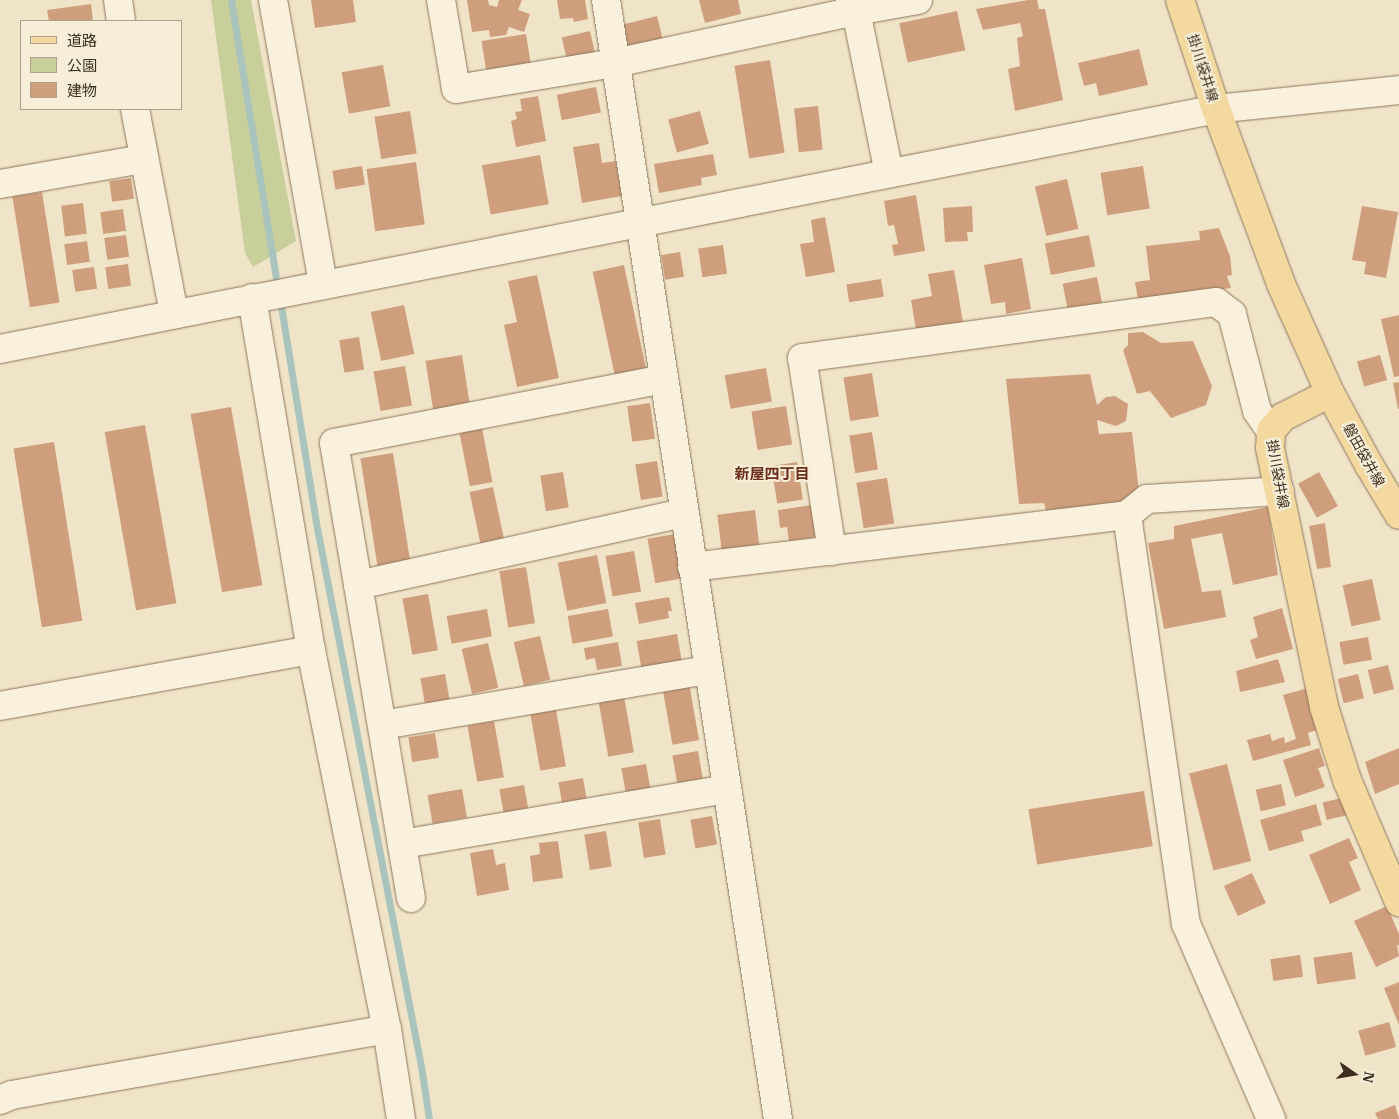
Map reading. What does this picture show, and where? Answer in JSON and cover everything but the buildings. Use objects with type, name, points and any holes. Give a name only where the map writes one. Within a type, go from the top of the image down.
[{"type":"main road","name":"掛川袋井線","points":[[1180,0],[1216,109],[1281,284],[1330,393],[1283,417],[1271,431],[1270,448],[1324,707],[1347,780],[1399,902]]},
{"type":"main road","name":"磐田袋井線","points":[[1330,393],[1399,515]]},
{"type":"street","points":[[118,0],[121,20]]},
{"type":"street","points":[[273,0],[323,284]]},
{"type":"street","points":[[442,0],[456,89],[615,63],[853,6],[918,0]]},
{"type":"street","points":[[606,0],[778,1119]]},
{"type":"street","points":[[853,6],[889,173]]},
{"type":"street","points":[[0,349],[295,289],[1216,109],[1399,90]]},
{"type":"street","points":[[135,110],[174,314]]},
{"type":"street","points":[[0,184],[143,159]]},
{"type":"street","points":[[257,297],[311,650],[387,1029],[401,1119]]},
{"type":"street","points":[[832,551],[802,358],[1216,302],[1232,314],[1257,411],[1271,431]]},
{"type":"street","points":[[412,898],[334,443],[663,379]]},
{"type":"street","points":[[692,567],[1126,515],[1147,499],[1280,491]]},
{"type":"street","points":[[358,585],[684,513]]},
{"type":"street","points":[[1126,515],[1186,924],[1271,1119]]},
{"type":"street","points":[[0,706],[311,650]]},
{"type":"street","points":[[382,725],[708,670]]},
{"type":"street","points":[[402,844],[726,789]]},
{"type":"street","points":[[0,1100],[30,1092],[387,1029]]},
{"type":"green space","points":[[211,0],[251,0],[296,241],[253,267],[245,253]]},
{"type":"waterway","points":[[231,0],[278,290]]},
{"type":"waterway","points":[[280,300],[316,523],[421,1066],[429,1119]]},
{"type":"district","name":"新屋四丁目","points":[[772,474]]}]
